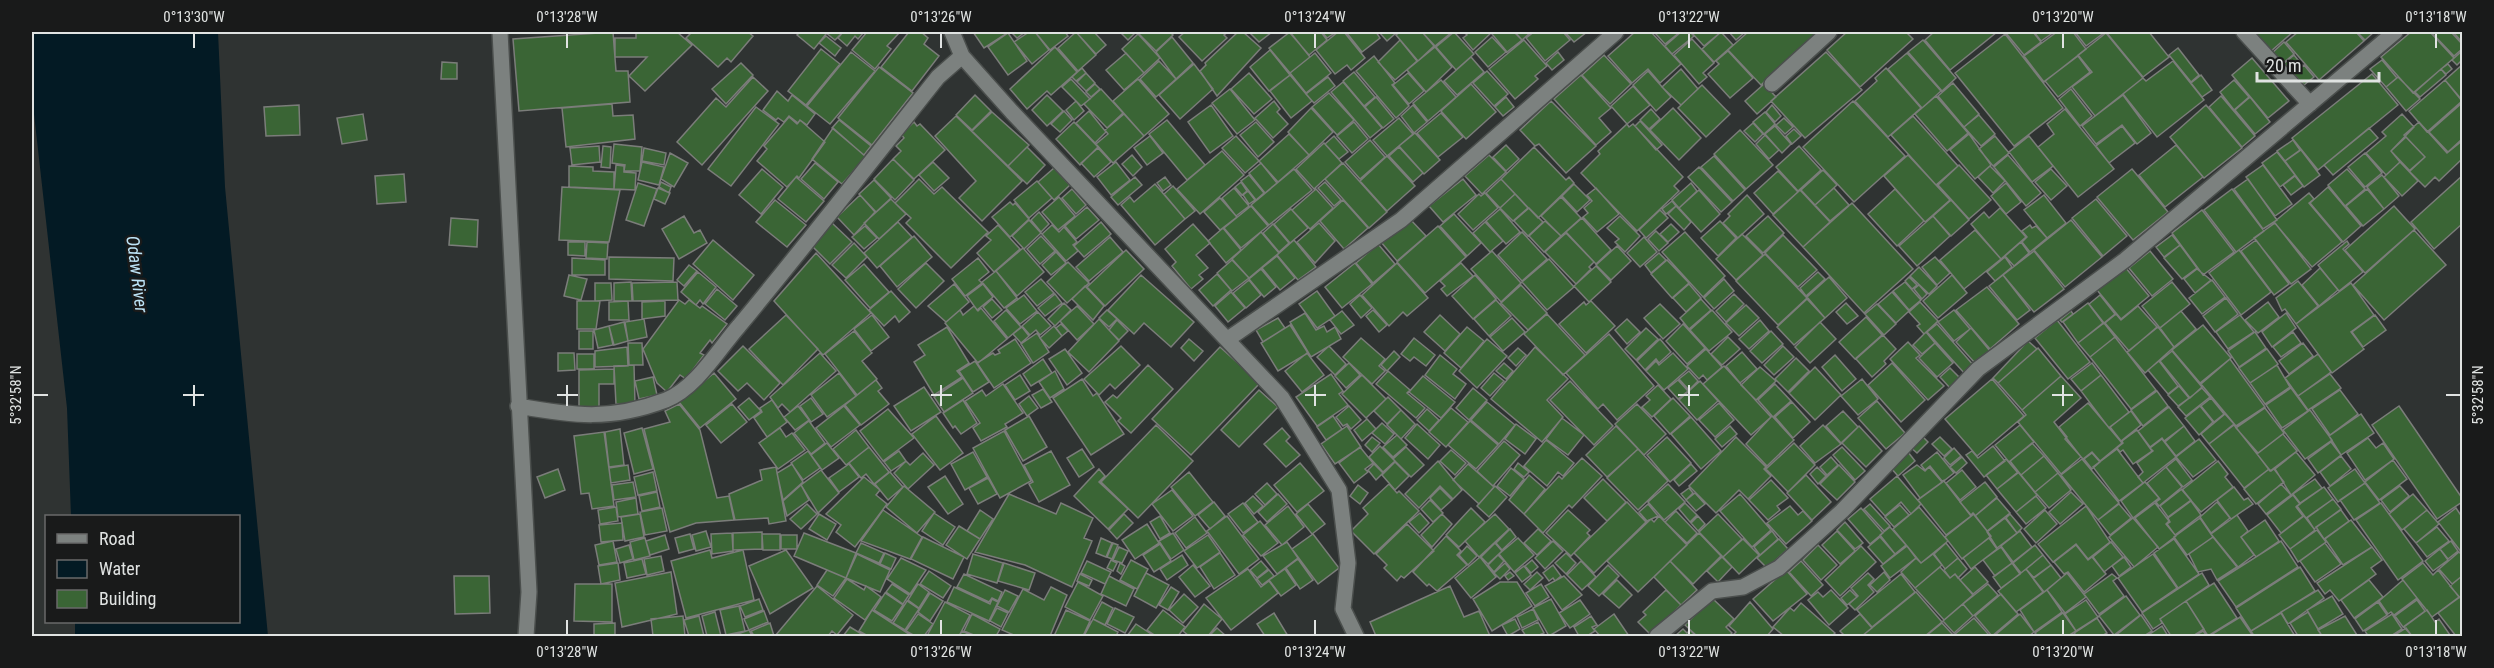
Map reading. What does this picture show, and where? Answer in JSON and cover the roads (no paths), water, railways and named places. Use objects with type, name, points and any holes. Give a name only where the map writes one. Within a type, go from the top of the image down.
[{"type":"street","points":[[500,32],[529,592],[526,636]]},
{"type":"street","points":[[952,32],[962,56],[1012,112],[1282,398],[1340,490],[1348,563],[1343,609],[1356,636]]},
{"type":"street","points":[[1228,339],[1401,220],[1616,32]]},
{"type":"street","points":[[1772,84],[1829,32]]},
{"type":"street","points":[[2244,32],[2310,104]]},
{"type":"street","points":[[1657,636],[1712,591],[1743,587],[1779,568],[1842,511],[1978,369],[2125,260],[2395,32]]},
{"type":"street","points":[[518,406],[568,415],[603,416],[667,400],[691,384],[778,279],[938,77],[962,56]]},
{"type":"water","name":"Odaw River","points":[[32,32],[218,32],[225,187],[268,636],[75,636],[75,623],[240,623],[240,515],[71,515],[67,408],[32,96]]}]
